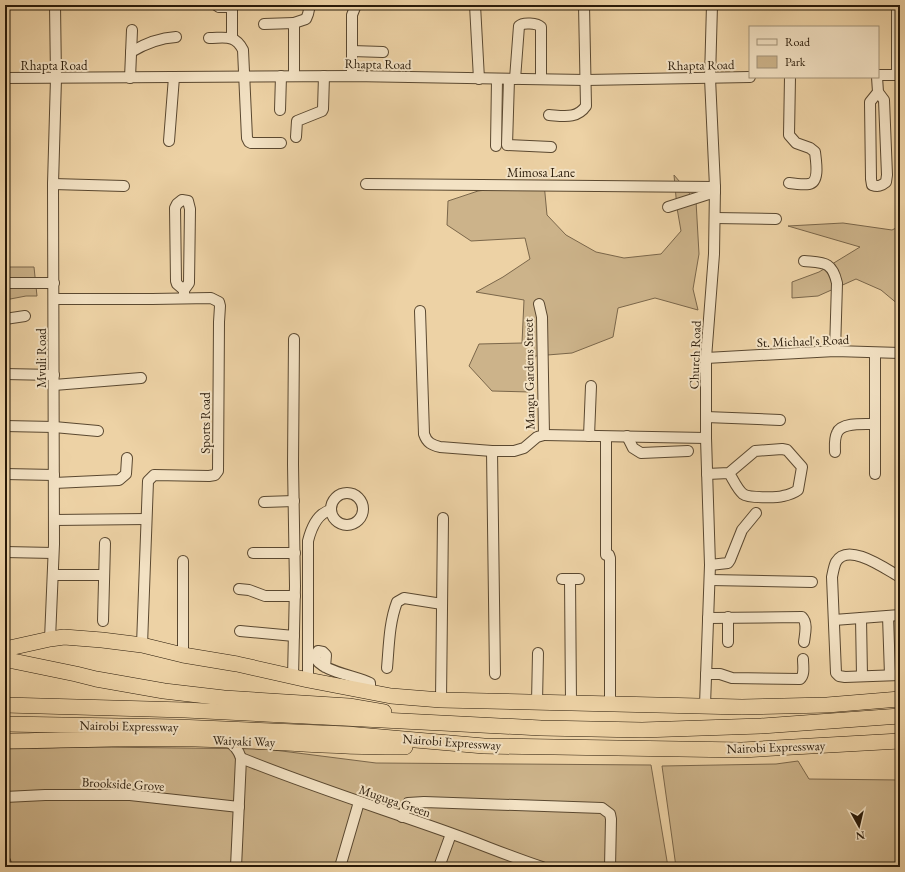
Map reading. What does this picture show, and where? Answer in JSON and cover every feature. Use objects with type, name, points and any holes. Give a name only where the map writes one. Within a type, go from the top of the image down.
[{"type":"highway","points":[[5,649],[50,638],[64,637],[102,640],[142,645],[183,655],[237,664],[391,696],[441,700],[742,707],[827,706],[900,699]]},
{"type":"highway","points":[[5,661],[13,661],[76,674],[96,680],[164,691],[224,698],[349,706],[468,724]]},
{"type":"highway","name":"Nairobi Expressway","points":[[5,705],[185,710],[542,728],[642,730],[761,726],[900,716]]},
{"type":"highway","name":"Nairobi Expressway","points":[[5,724],[177,727],[347,734],[484,746],[742,750],[900,741]]},
{"type":"highway","name":"Waiyaki Way","points":[[5,741],[226,740],[374,748],[484,746]]},
{"type":"street","name":"Mvuli Road","points":[[50,638],[54,520],[53,184],[56,78],[55,5]]},
{"type":"street","points":[[216,5],[220,7],[232,6],[232,38]]},
{"type":"street","points":[[264,24],[294,23],[306,19],[310,5]]},
{"type":"street","points":[[352,76],[352,15],[356,5]]},
{"type":"street","points":[[475,5],[479,79]]},
{"type":"street","points":[[549,115],[574,115],[581,113],[586,106],[584,5]]},
{"type":"street","name":"Church Road","points":[[705,706],[710,580],[706,438],[706,358],[714,254],[715,218],[710,78],[712,5]]},
{"type":"street","points":[[879,76],[898,75],[897,5]]},
{"type":"street","points":[[294,23],[294,76]]},
{"type":"street","points":[[541,79],[541,27],[539,25],[522,24],[519,26],[512,79],[507,145],[551,147]]},
{"type":"street","points":[[130,78],[132,30]]},
{"type":"street","points":[[131,52],[153,40],[176,37]]},
{"type":"street","points":[[209,38],[232,38],[239,42],[244,50],[247,138],[249,142],[281,143]]},
{"type":"street","points":[[352,51],[383,52]]},
{"type":"street","points":[[280,110],[281,76]]},
{"type":"street","points":[[296,137],[297,121],[324,109],[324,76]]},
{"type":"street","name":"Rhapta Road","points":[[5,78],[352,76],[586,80],[749,77]]},
{"type":"street","points":[[169,141],[174,77]]},
{"type":"street","points":[[789,183],[809,184],[814,182],[816,178],[815,152],[810,148],[796,143],[789,135],[790,78]]},
{"type":"street","points":[[878,78],[878,92],[884,100],[887,175],[886,182],[882,185],[876,186],[872,185],[871,179],[870,102],[878,92]]},
{"type":"street","points":[[496,146],[497,79]]},
{"type":"street","points":[[53,184],[124,186]]},
{"type":"street","name":"Mimosa Lane","points":[[366,184],[715,189]]},
{"type":"street","points":[[668,207],[715,189]]},
{"type":"street","points":[[182,200],[188,201],[190,209],[189,283],[184,294],[176,284],[175,208],[182,200]]},
{"type":"street","points":[[715,218],[776,219]]},
{"type":"street","points":[[804,261],[818,262],[828,265],[833,268],[836,276],[835,351]]},
{"type":"street","points":[[5,282],[54,283]]},
{"type":"street","name":"Sports Road","points":[[54,299],[152,299],[184,294],[211,298],[218,302],[220,306],[218,471],[215,475],[209,476],[157,475],[152,476],[148,481],[142,645]]},
{"type":"street","name":"Mangu Gardens Street","points":[[420,311],[424,434],[426,439],[433,445],[440,447],[514,451],[524,448],[537,437],[544,436],[543,331],[539,304]]},
{"type":"street","points":[[5,319],[24,316]]},
{"type":"street","points":[[294,339],[294,636],[300,678]]},
{"type":"street","name":"St. Michael's Road","points":[[706,358],[835,351],[900,353]]},
{"type":"street","points":[[875,353],[875,474]]},
{"type":"street","points":[[5,374],[54,375]]},
{"type":"street","points":[[54,385],[141,378]]},
{"type":"street","points":[[589,436],[591,386]]},
{"type":"street","points":[[706,417],[780,420]]},
{"type":"street","points":[[835,452],[837,432],[843,427],[854,424],[875,424]]},
{"type":"street","points":[[5,426],[54,427],[98,431]]},
{"type":"street","points":[[544,436],[706,438]]},
{"type":"street","points":[[627,436],[633,448],[641,453],[688,452]]},
{"type":"street","points":[[606,437],[606,555],[609,555],[610,558],[610,704]]},
{"type":"street","points":[[707,474],[729,473],[755,451],[782,449],[787,450],[802,467],[798,490],[783,497],[758,497],[745,495],[742,493],[729,473]]},
{"type":"street","points":[[492,451],[494,674]]},
{"type":"street","points":[[5,474],[54,479],[119,480],[126,474],[127,458]]},
{"type":"street","points":[[264,502],[294,501]]},
{"type":"street","points":[[300,678],[308,541],[320,515],[325,511],[331,510]]},
{"type":"street","points":[[710,565],[728,563],[742,530],[756,513]]},
{"type":"street","points":[[441,700],[443,518]]},
{"type":"street","points":[[54,520],[146,520]]},
{"type":"street","points":[[103,621],[104,543]]},
{"type":"street","points":[[5,552],[53,553]]},
{"type":"street","points":[[253,554],[295,553]]},
{"type":"street","points":[[888,616],[895,675],[839,676],[836,673],[832,577],[836,562],[841,556],[849,554],[859,555],[900,578]]},
{"type":"street","points":[[183,655],[184,561]]},
{"type":"street","points":[[52,575],[104,575]]},
{"type":"street","points":[[570,579],[571,703]]},
{"type":"street","points":[[710,580],[812,582]]},
{"type":"street","points":[[239,589],[249,590],[265,596],[295,596]]},
{"type":"street","points":[[387,668],[390,629],[393,611],[397,602],[404,598],[442,604]]},
{"type":"street","points":[[834,620],[900,615]]},
{"type":"street","points":[[728,617],[728,642]]},
{"type":"street","points":[[708,618],[802,618],[806,625],[804,642]]},
{"type":"street","points":[[860,618],[862,676]]},
{"type":"street","points":[[240,631],[294,636]]},
{"type":"street","points":[[537,702],[538,653]]},
{"type":"street","points":[[706,674],[720,674],[732,678],[800,679],[803,672],[803,659]]},
{"type":"street","points":[[325,667],[364,679],[370,683],[370,692]]},
{"type":"street","points":[[226,740],[236,747],[240,755]]},
{"type":"street","points":[[236,867],[241,748],[256,741]]},
{"type":"street","name":"Muguga Green","points":[[240,755],[280,774],[542,867]]},
{"type":"street","name":"Brookside Grove","points":[[5,797],[45,795],[130,795],[239,807]]},
{"type":"street","points":[[340,867],[359,802]]},
{"type":"street","points":[[402,817],[408,803],[424,802],[602,808],[610,814],[611,820],[610,867]]},
{"type":"street","points":[[440,867],[451,834]]},
{"type":"street","points":[[5,861],[7,867]]},
{"type":"green space","points":[[674,175],[696,201],[699,254],[693,289],[698,310],[655,298],[618,308],[613,337],[572,353],[535,356],[530,392],[492,391],[469,366],[479,344],[522,343],[524,300],[476,292],[503,277],[530,259],[525,238],[471,241],[447,225],[448,201],[478,191],[544,183],[547,215],[566,235],[596,252],[624,258],[661,254],[681,231]]},
{"type":"green space","points":[[843,223],[892,230],[900,226],[900,307],[881,290],[856,279],[818,296],[792,298],[792,282],[819,272],[860,247],[788,226]]},
{"type":"green space","points":[[5,267],[34,267],[37,296],[26,296],[5,300]]},
{"type":"green space","points":[[95,747],[266,749],[376,763],[651,765],[668,867],[5,867],[5,749]]},
{"type":"green space","points":[[798,761],[809,779],[900,780],[900,867],[676,867],[662,766],[776,764]]}]
